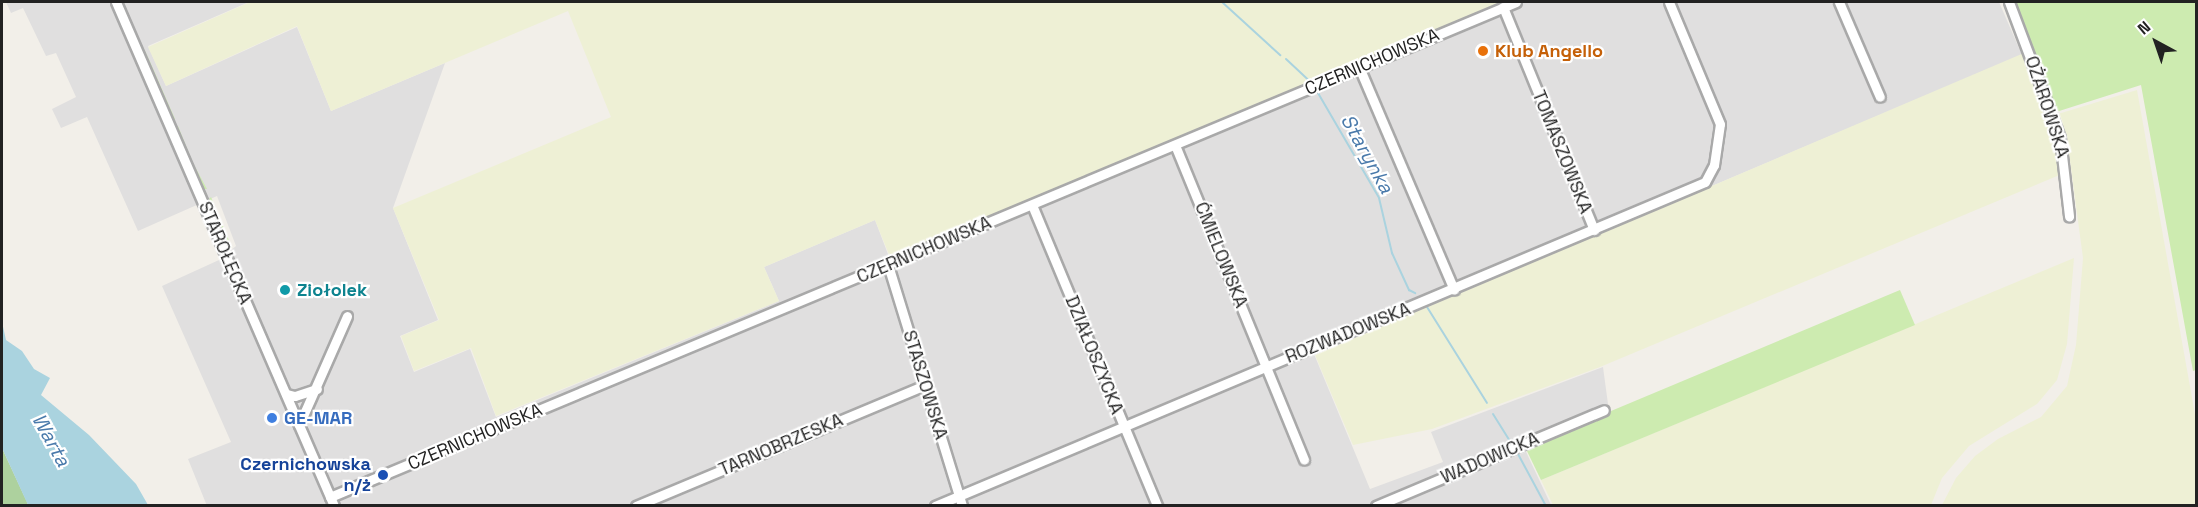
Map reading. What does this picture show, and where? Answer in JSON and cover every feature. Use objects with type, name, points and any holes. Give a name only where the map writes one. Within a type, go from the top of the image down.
[{"type":"street","name":"STAROŁĘCKA","points":[[116,2],[332,501]]},
{"type":"street","name":"CZERNICHOWSKA","points":[[332,501],[1516,2]]},
{"type":"street","name":"ROZWADOWSKA","points":[[935,506],[960,501],[1124,426],[1454,290],[1705,182],[1714,165],[1720,124],[1669,2]]},
{"type":"street","points":[[1839,2],[1880,97]]},
{"type":"street","name":"OŻAROWSKA","points":[[2009,2],[2058,130],[2066,165],[2069,216]]},
{"type":"street","name":"TOMASZOWSKA","points":[[1503,7],[1594,230]]},
{"type":"street","points":[[1359,67],[1454,290]]},
{"type":"street","name":"ĆMIELOWSKA","points":[[1175,145],[1304,460]]},
{"type":"street","name":"DZIAŁOSZYCKA","points":[[1032,205],[1157,506]]},
{"type":"street","name":"STASZOWSKA","points":[[888,265],[960,501]]},
{"type":"street","points":[[299,425],[317,389],[347,316]]},
{"type":"street","name":"TARNOBRZESKA","points":[[636,506],[925,386]]},
{"type":"street","points":[[286,394],[295,396],[317,389]]},
{"type":"street","name":"WADOWICKA","points":[[1376,506],[1393,502],[1604,410]]},
{"type":"shaded area","points":[[6,2],[249,2],[148,46],[166,86],[297,27],[331,111],[445,63],[393,208],[438,320],[400,336],[414,372],[470,349],[496,417],[779,301],[764,267],[875,220],[891,262],[1515,2],[1999,2],[2022,55],[1314,354],[1370,489],[1443,462],[1431,432],[1603,367],[1608,404],[1521,441],[1551,505],[207,506],[188,459],[231,442],[162,286],[219,260],[236,246],[217,196],[138,231],[87,117],[61,128],[52,109],[76,97],[56,53],[46,56],[23,8],[11,13]]},
{"type":"green space","points":[[250,2],[1507,2],[892,262],[875,220],[764,267],[779,301],[496,416],[471,348],[414,371],[401,336],[439,320],[393,208],[611,117],[568,11],[331,111],[297,26],[166,86],[148,47]]},
{"type":"green space","points":[[2013,2],[2196,2],[2196,370],[2193,371],[2141,85],[2056,112]]},
{"type":"green space","points":[[144,48],[175,119],[172,119]]},
{"type":"green space","points":[[2024,53],[2047,112],[2062,174],[1600,367],[1432,429],[1353,445],[1315,355]]},
{"type":"green space","points":[[2137,90],[2196,420],[2196,505],[1942,505],[1956,478],[1975,456],[1998,439],[2041,417],[2067,386],[2076,345],[2083,258],[2068,146],[2058,114]]},
{"type":"green space","points":[[178,126],[193,163],[207,189],[203,189],[176,128]]},
{"type":"green space","points":[[211,197],[232,248],[228,248],[208,200]]},
{"type":"green space","points":[[2074,258],[2067,344],[2057,380],[2037,404],[1969,446],[1942,478],[1931,505],[1553,505],[1541,480]]},
{"type":"green space","points":[[1900,290],[1915,325],[1541,480],[1525,447]]},
{"type":"green space","points":[[2,448],[27,502],[28,505],[2,505]]},
{"type":"water","name":"Warta","points":[[2,322],[6,340],[22,351],[34,369],[50,378],[41,395],[89,435],[136,484],[148,505],[28,505],[2,448]]},
{"type":"waterway","name":"Starynka","points":[[1222,2],[1280,55]]},
{"type":"waterway","name":"Starynka","points":[[1286,59],[1311,82]]},
{"type":"waterway","name":"Starynka","points":[[1318,93],[1379,198],[1392,253],[1409,290],[1415,293]]},
{"type":"waterway","name":"Starynka","points":[[1427,307],[1487,403]]},
{"type":"waterway","name":"Starynka","points":[[1493,414],[1512,445]]},
{"type":"waterway","name":"Starynka","points":[[1518,454],[1546,506]]},
{"type":"place","name":"Klub Angello","points":[[1483,51]]},
{"type":"place","name":"Ziołolek","points":[[285,290]]},
{"type":"place","name":"GE-MAR","points":[[272,418]]},
{"type":"place","name":"Czernichowska n/ż","points":[[383,475]]}]
